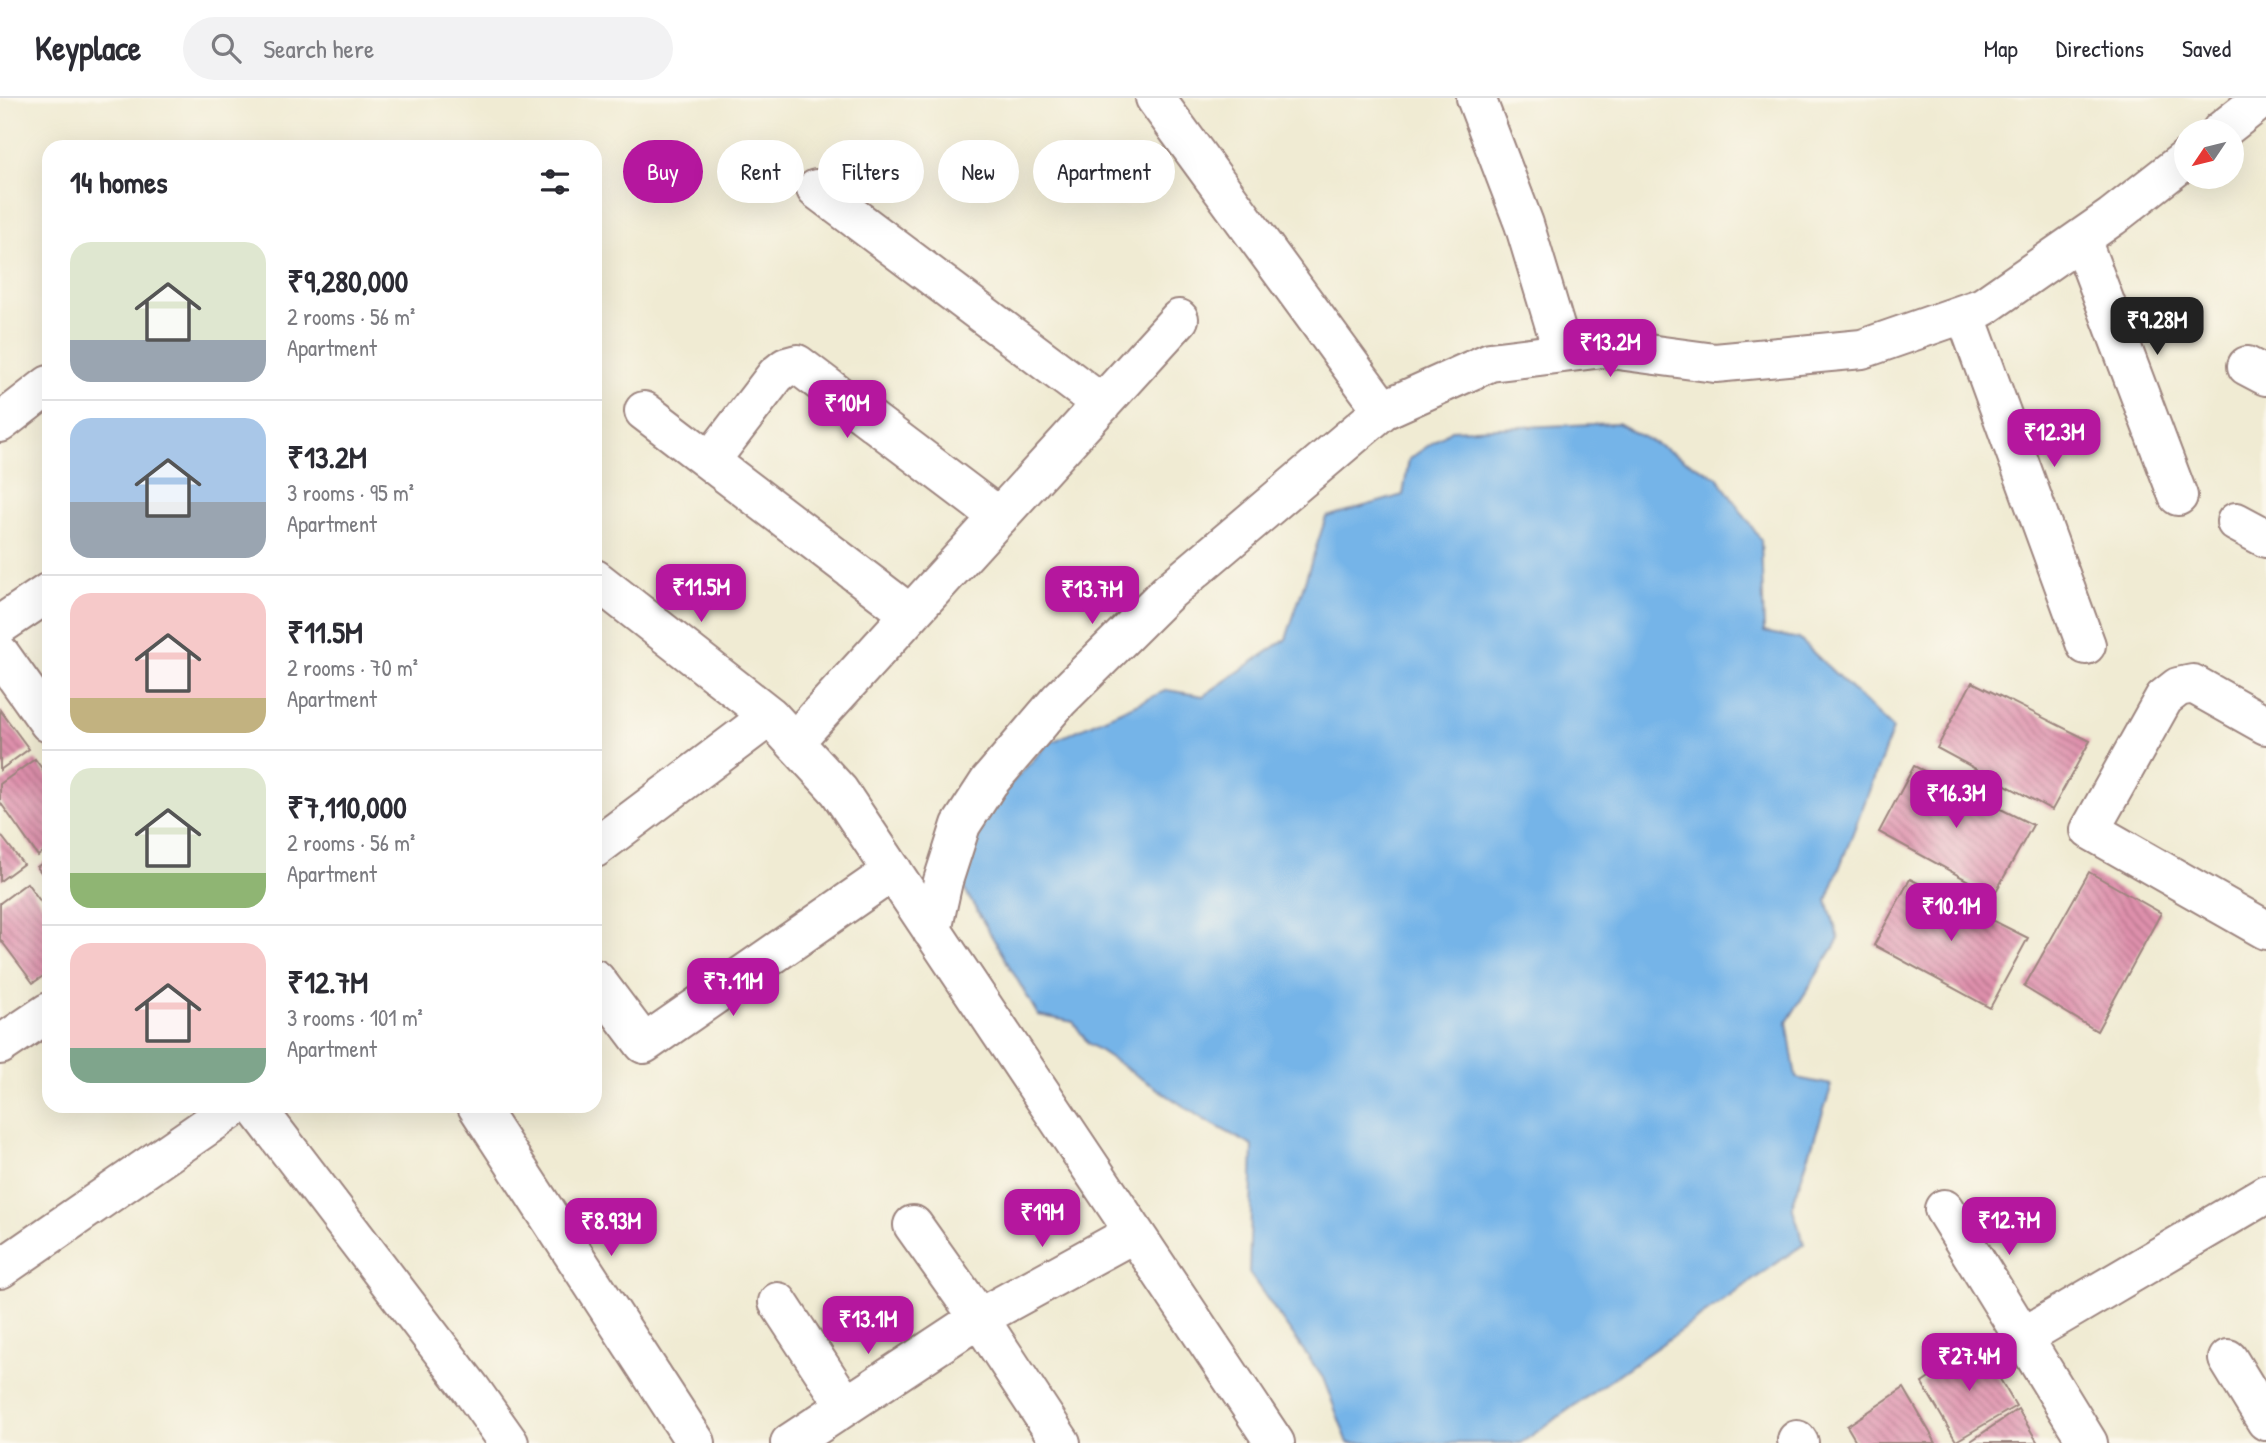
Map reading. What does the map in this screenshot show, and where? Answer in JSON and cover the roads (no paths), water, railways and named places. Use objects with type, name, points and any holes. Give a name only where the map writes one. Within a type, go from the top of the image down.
[{"type":"street","points":[[1155,98],[1382,410]]},
{"type":"street","points":[[1476,98],[1524,224],[1563,353]]},
{"type":"street","points":[[2236,119],[2263,98]]},
{"type":"street","points":[[932,931],[943,881],[961,825],[989,782],[1059,700],[1167,593],[1382,410],[1490,362],[1603,348],[1715,363],[1862,349],[1983,307],[2081,239],[2174,168]]},
{"type":"street","points":[[816,189],[1102,404]]},
{"type":"street","points":[[2081,239],[2178,496]]},
{"type":"street","points":[[1965,314],[2086,645]]},
{"type":"street","points":[[602,844],[782,729],[911,614],[1179,319]]},
{"type":"street","points":[[710,461],[776,375],[786,367],[797,364],[999,517]]},
{"type":"street","points":[[0,423],[42,390]]},
{"type":"street","points":[[643,411],[911,614]]},
{"type":"street","points":[[602,585],[782,729],[839,791],[1275,1443]]},
{"type":"street","points":[[0,625],[42,597]]},
{"type":"street","points":[[0,654],[42,713]]},
{"type":"street","points":[[2266,725],[2193,684],[2178,687],[2164,698],[2090,830],[2266,930]]},
{"type":"street","points":[[602,988],[644,1044],[893,871]]},
{"type":"street","points":[[5,1031],[42,1015]]},
{"type":"street","points":[[0,1269],[226,1113]]},
{"type":"street","points":[[260,1113],[471,1389],[509,1443]]},
{"type":"street","points":[[482,1113],[696,1443]]},
{"type":"street","points":[[2023,1337],[2266,1194]]},
{"type":"street","points":[[1944,1209],[2088,1443]]},
{"type":"street","points":[[913,1224],[1061,1443]]},
{"type":"street","points":[[790,1443],[979,1318],[1134,1233]]},
{"type":"street","points":[[778,1302],[846,1406]]},
{"type":"street","points":[[2228,1359],[2266,1421]]},
{"type":"water","points":[[1617,423],[1717,477],[1761,540],[1764,632],[1799,639],[1893,729],[1827,900],[1839,939],[1787,1022],[1796,1078],[1832,1085],[1792,1206],[1804,1244],[1521,1443],[1348,1443],[1323,1378],[1249,1273],[1253,1146],[1203,1119],[1088,1043],[1073,1022],[1038,1015],[960,882],[969,828],[1049,743],[1167,690],[1203,696],[1286,639],[1326,517],[1403,495],[1409,459],[1451,430]]}]
